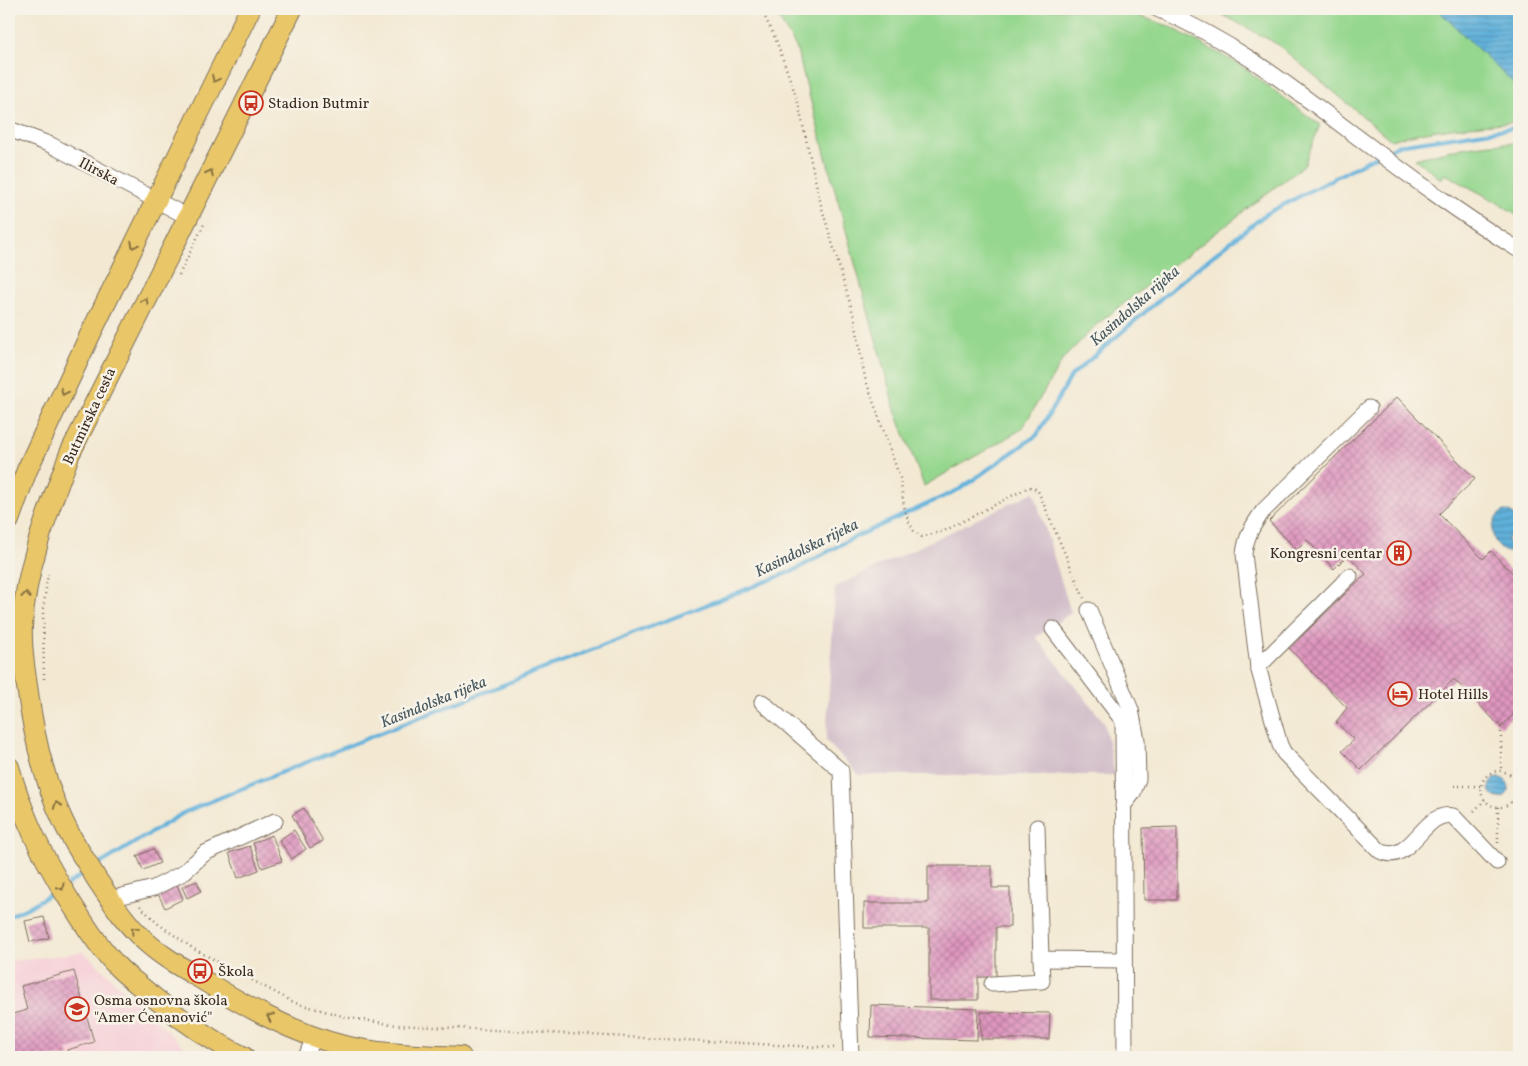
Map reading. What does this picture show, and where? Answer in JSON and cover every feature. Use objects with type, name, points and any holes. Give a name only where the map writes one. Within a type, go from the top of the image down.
[{"type":"main road","points":[[9,520],[27,470],[155,201],[250,9]]},
{"type":"main road","name":"Butmirska cesta","points":[[115,895],[78,849],[63,820],[39,752],[31,717],[25,676],[22,627],[27,580],[45,520],[70,453],[197,219],[292,9]]},
{"type":"main road","points":[[9,767],[29,828],[48,864],[98,944],[118,967],[154,998],[195,1028],[244,1057]]},
{"type":"main road","points":[[115,895],[143,940],[163,955],[251,1008],[314,1037],[345,1046],[392,1053],[461,1057]]},
{"type":"street","points":[[1156,9],[1222,41],[1256,62],[1431,193],[1519,250]]},
{"type":"street","name":"Ilirska","points":[[9,129],[50,146],[155,201],[197,219]]},
{"type":"street","points":[[1369,408],[1263,511],[1252,526],[1246,539],[1244,554],[1258,667],[1280,745],[1284,753],[1380,851],[1394,855],[1438,817],[1446,814],[1453,816],[1497,862]]},
{"type":"street","points":[[1258,667],[1350,576]]},
{"type":"street","points":[[1089,610],[1131,710],[1137,740],[1138,779],[1133,793],[1123,806]]},
{"type":"street","points":[[1054,629],[1123,721],[1125,1057]]},
{"type":"street","points":[[762,702],[841,771],[852,1053]]},
{"type":"street","points":[[115,895],[154,888],[183,874],[205,853],[275,821]]},
{"type":"street","points":[[992,984],[1042,981],[1037,827]]},
{"type":"street","points":[[1042,959],[1124,960]]},
{"type":"street","points":[[306,1057],[314,1037]]},
{"type":"path","points":[[761,9],[776,40],[797,99],[821,205],[855,320],[865,378],[900,478],[904,506],[914,531],[922,537],[944,530],[1029,487],[1034,488],[1038,491],[1089,610]]},
{"type":"path","points":[[177,278],[190,255],[197,219]]},
{"type":"path","points":[[44,688],[43,611],[49,565]]},
{"type":"path","points":[[1501,727],[1502,772]]},
{"type":"path","points":[[1502,772],[1512,777],[1518,788],[1512,801],[1498,807],[1485,800],[1482,786],[1483,782],[1491,774],[1502,772]]},
{"type":"path","points":[[1454,786],[1482,786]]},
{"type":"path","points":[[1474,811],[1485,800]]},
{"type":"path","points":[[1512,801],[1519,808]]},
{"type":"path","points":[[1497,862],[1498,807]]},
{"type":"path","points":[[115,895],[194,949],[295,1002],[350,1018],[397,1025],[915,1057]]},
{"type":"shaded area","points":[[1034,492],[1071,613],[1036,637],[1104,722],[1115,775],[859,775],[826,741],[835,587]]},
{"type":"shaded area","name":"Osma osnovna škola \"Amer Ćenanović\"","points":[[84,952],[195,1057],[9,1057],[9,961]]},
{"type":"green space","points":[[773,9],[1117,9],[1169,26],[1240,65],[1320,125],[1304,165],[1096,325],[1063,359],[1022,429],[924,486],[895,410],[796,47]]},
{"type":"green space","points":[[1212,9],[1437,9],[1519,88],[1519,122],[1439,130],[1391,140],[1277,44]]},
{"type":"green space","points":[[1519,143],[1519,217],[1502,205],[1445,174],[1441,179],[1415,159],[1467,147]]},
{"type":"water","points":[[1437,9],[1519,9],[1519,88],[1511,81]]},
{"type":"water","points":[[1505,511],[1514,515],[1517,520],[1517,527],[1507,540],[1509,544],[1513,543],[1519,535],[1519,551],[1507,552],[1501,549],[1494,538],[1493,525],[1499,514]]},
{"type":"water","points":[[1495,778],[1503,778],[1509,784],[1509,792],[1503,798],[1495,798],[1489,792],[1489,784]]},
{"type":"building","name":"Kongresni centar","points":[[1397,397],[1475,479],[1439,514],[1483,559],[1491,551],[1517,578],[1519,575],[1519,709],[1501,727],[1454,679],[1361,770],[1342,751],[1354,740],[1336,722],[1347,708],[1289,648],[1366,574],[1348,555],[1334,569],[1307,540],[1297,550],[1269,521]]},
{"type":"building","points":[[304,808],[323,841],[310,848],[292,815]]},
{"type":"building","points":[[1177,827],[1177,900],[1144,900],[1143,828]]},
{"type":"building","points":[[294,830],[306,849],[292,859],[279,840]]},
{"type":"building","points":[[272,835],[282,861],[262,868],[253,843]]},
{"type":"building","points":[[250,846],[259,870],[238,878],[229,853]]},
{"type":"building","points":[[153,849],[160,863],[143,870],[137,856]]},
{"type":"building","points":[[928,866],[992,866],[992,888],[1010,888],[1010,927],[996,927],[996,977],[978,977],[978,1000],[929,1000],[929,928],[864,928],[864,903],[928,903]]},
{"type":"building","points":[[197,881],[201,891],[187,898],[182,887]]},
{"type":"building","points":[[177,885],[183,899],[165,908],[158,894]]},
{"type":"building","points":[[44,917],[49,938],[30,942],[25,921]]},
{"type":"building","points":[[74,971],[94,1042],[67,1050],[69,1057],[9,1057],[9,1015],[27,1010],[21,986]]},
{"type":"building","points":[[871,1005],[978,1009],[977,1040],[870,1037]]},
{"type":"building","points":[[981,1012],[1050,1013],[1049,1039],[981,1039]]},
{"type":"waterway","name":"Kasindolska rijeka","points":[[1385,152],[1398,145],[1519,127]]},
{"type":"waterway","name":"Kasindolska rijeka","points":[[95,867],[185,812],[795,570],[847,541],[960,489],[1037,435],[1072,375],[1187,276],[1266,214],[1376,156]]},
{"type":"waterway","name":"Kasindolska rijeka","points":[[68,884],[85,873]]},
{"type":"waterway","name":"Kasindolska rijeka","points":[[9,916],[27,908],[57,890]]},
{"type":"place","name":"Stadion Butmir","points":[[251,103]]},
{"type":"place","name":"Kongresni centar","points":[[1399,553]]},
{"type":"place","name":"Hotel Hills","points":[[1400,694]]},
{"type":"place","name":"Škola","points":[[200,971]]},
{"type":"place","name":"Osma osnovna škola \"Amer Ćenanović\"","points":[[77,1009]]}]
